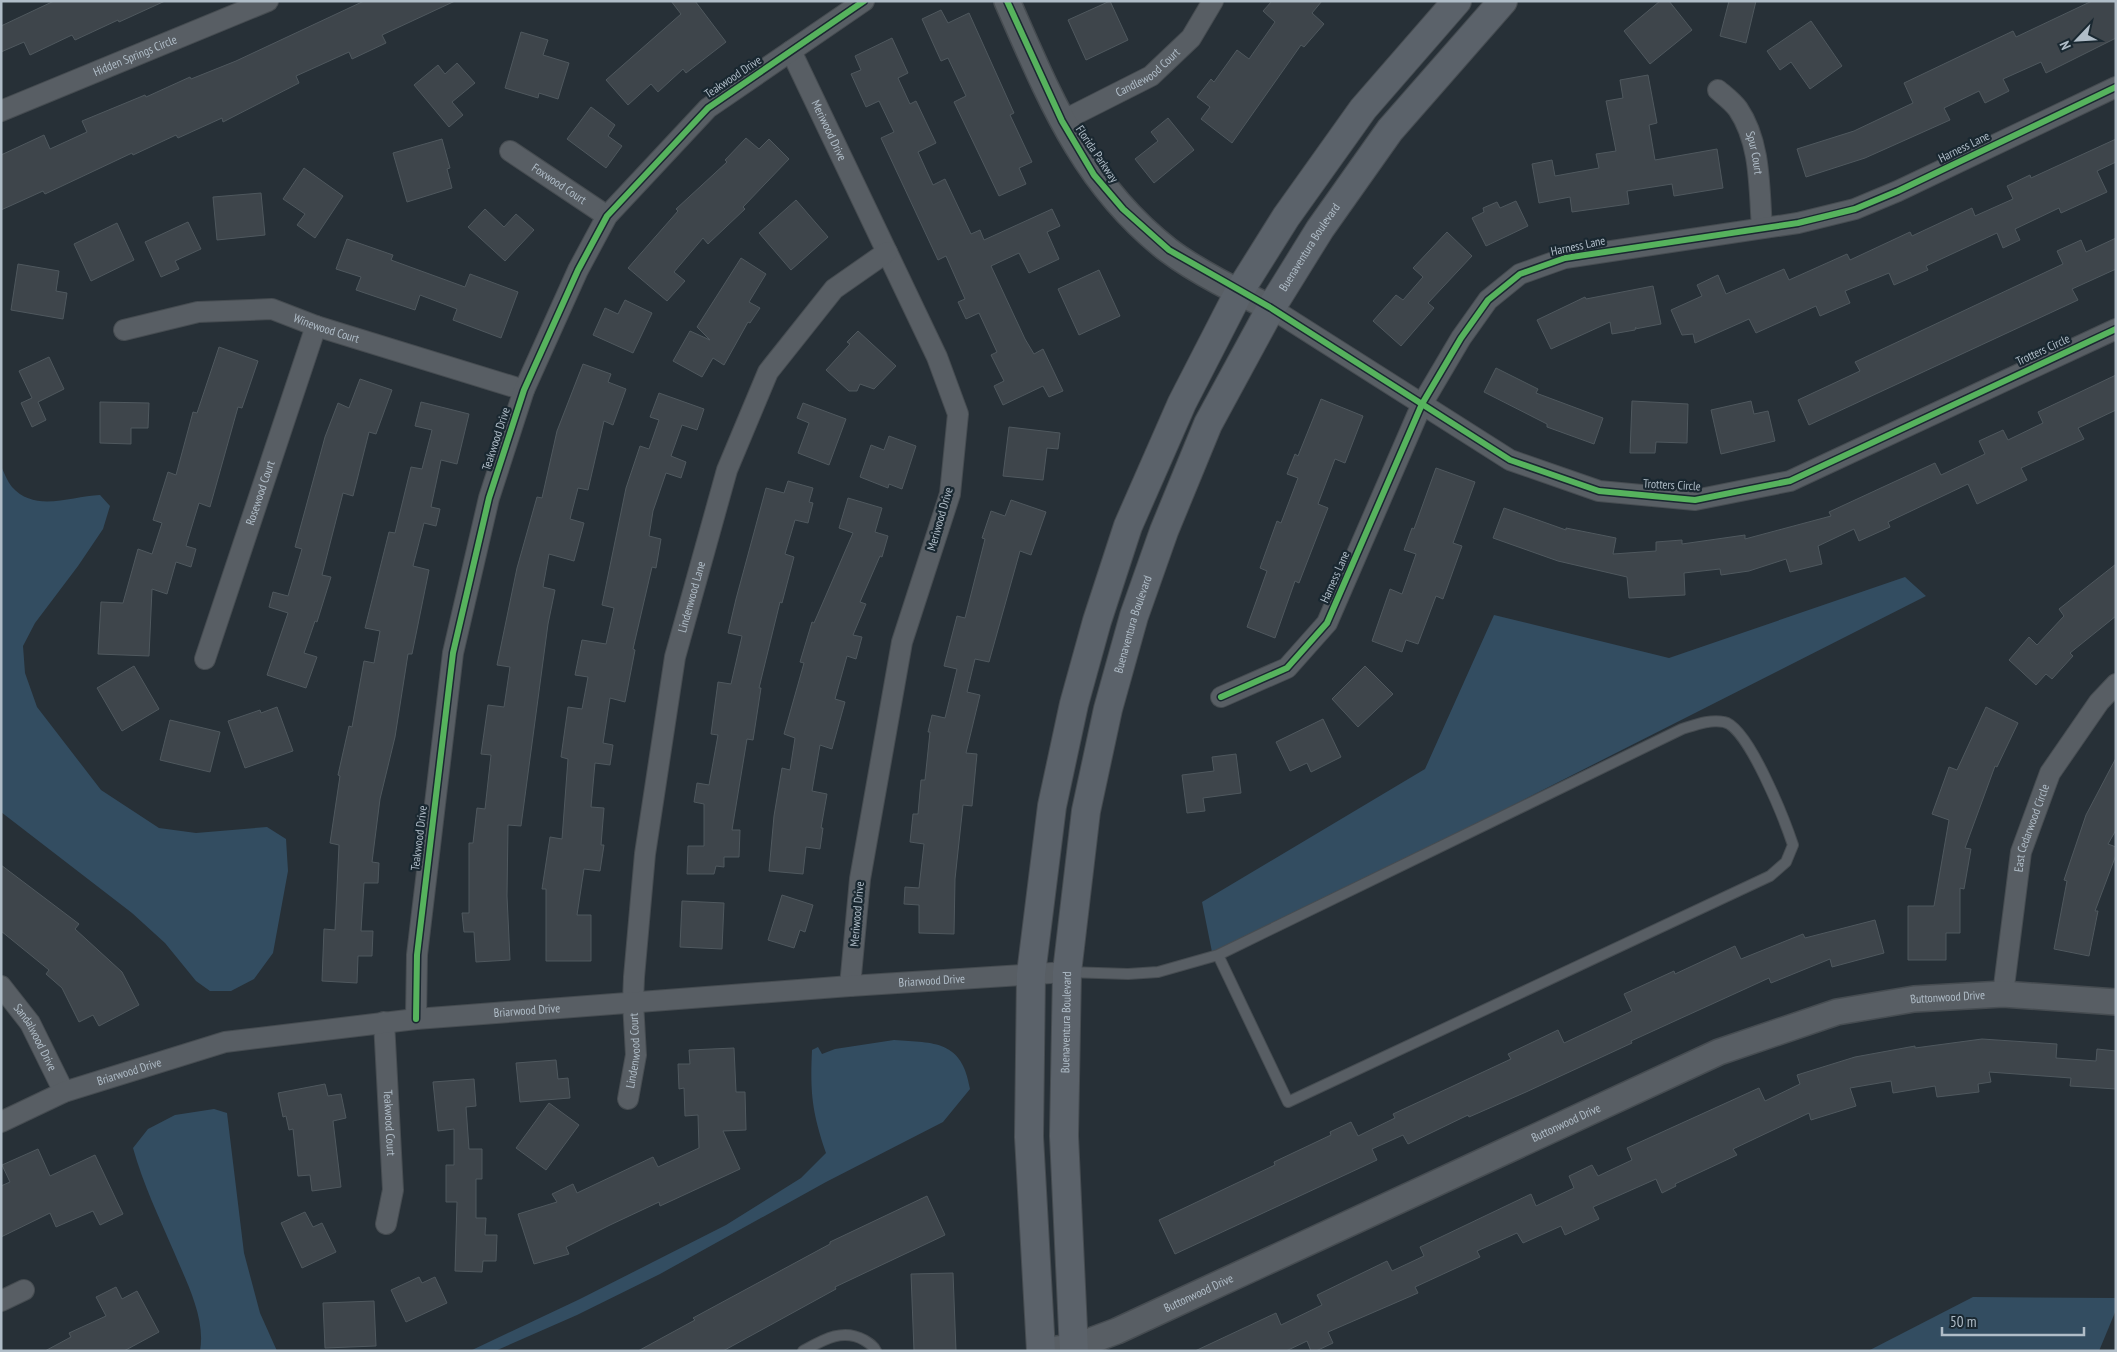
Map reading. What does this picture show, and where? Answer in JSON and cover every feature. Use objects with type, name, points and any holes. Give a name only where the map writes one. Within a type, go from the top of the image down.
[{"type":"main road","points":[[1041,1351],[1029,1137],[1031,974],[1052,806],[1074,704],[1097,621],[1132,517],[1182,403],[1239,292],[1286,217],[1364,109],[1457,1]]},
{"type":"main road","name":"Buenaventura Boulevard","points":[[1074,1349],[1064,1136],[1067,972],[1086,811],[1108,709],[1134,616],[1164,531],[1208,424],[1271,308],[1320,229],[1390,130],[1504,1]]},
{"type":"street","name":"Hidden Springs Circle","points":[[1,111],[268,1]]},
{"type":"street","name":"Teakwood Drive","points":[[416,1019],[416,955],[453,653],[489,498],[524,390],[578,270],[607,216],[708,108],[864,1]]},
{"type":"street","name":"Florida Parkway","points":[[1007,1],[1062,121],[1094,175],[1123,209],[1169,250],[1239,292],[1271,308]]},
{"type":"street","name":"Candlewood Court","points":[[1062,121],[1151,76],[1191,38],[1213,1]]},
{"type":"street","name":"Meriwood Drive","points":[[791,51],[937,357],[958,414],[950,494],[902,642],[860,879],[850,986]]},
{"type":"street","name":"Harness Lane","points":[[1222,697],[1287,668],[1327,623],[1422,404],[1462,338],[1488,300],[1520,274],[1565,258],[1829,216],[1881,198],[2116,86]]},
{"type":"street","name":"Spur Court","points":[[1718,90],[1737,107],[1751,134],[1756,159],[1762,228]]},
{"type":"street","name":"Foxwood Court","points":[[510,151],[607,216]]},
{"type":"street","name":"Lindenwood Lane","points":[[632,1002],[645,854],[675,657],[727,470],[768,372],[834,288],[887,252]]},
{"type":"street","name":"Trotters Circle","points":[[1271,308],[1510,460],[1599,491],[1695,500],[1790,481],[2116,329]]},
{"type":"street","name":"Winewood Court","points":[[124,330],[198,312],[272,309],[316,326],[524,390]]},
{"type":"street","name":"Rosewood Court","points":[[205,659],[316,326]]},
{"type":"street","name":"East Cedarwood Circle","points":[[2003,994],[2020,852],[2050,773],[2099,702],[2116,684]]},
{"type":"street","name":"Briarwood Drive","points":[[1,1122],[64,1092],[225,1042],[416,1019],[850,986],[1067,972]]},
{"type":"street","name":"Sandalwood Drive","points":[[1,986],[30,1023],[64,1092]]},
{"type":"street","name":"Buttonwood Drive","points":[[1041,1351],[1074,1349],[1117,1331],[1719,1052],[1837,1012],[1914,999],[2003,994],[2116,1002]]},
{"type":"street","name":"Lindenwood Court","points":[[628,1099],[636,1055],[632,1002]]},
{"type":"street","name":"Teakwood Court","points":[[384,1022],[393,1190],[386,1224]]},
{"type":"street","points":[[1,1300],[24,1290]]},
{"type":"lane","points":[[1067,972],[1128,974],[1158,972],[1218,955],[1682,729],[1709,722],[1726,722],[1740,731],[1782,810],[1793,845],[1786,862],[1770,876],[1288,1102],[1218,955]]},
{"type":"lane","points":[[804,1351],[824,1339],[838,1334],[852,1335],[874,1347],[876,1351]]},
{"type":"water","points":[[1,466],[12,487],[21,495],[31,499],[54,501],[100,495],[110,506],[103,529],[35,623],[23,646],[25,673],[37,707],[101,790],[159,828],[196,833],[267,827],[286,839],[288,871],[273,953],[254,979],[231,991],[210,991],[196,981],[165,943],[132,913],[1,812]]},
{"type":"water","points":[[1905,577],[1926,596],[1213,957],[1202,902],[1425,769],[1494,615],[1669,658]]},
{"type":"water","points":[[894,1040],[922,1042],[944,1047],[961,1061],[970,1089],[943,1122],[826,1182],[660,1274],[577,1315],[495,1351],[470,1351],[580,1299],[726,1225],[801,1178],[826,1153],[813,1102],[811,1078],[812,1050],[818,1047],[822,1054],[835,1049]]},
{"type":"water","points":[[214,1109],[227,1113],[244,1253],[260,1313],[277,1351],[200,1351],[200,1326],[194,1300],[146,1187],[133,1148],[148,1129],[175,1115]]},
{"type":"water","points":[[1973,1297],[2116,1298],[2116,1310],[2099,1351],[1868,1351]]},
{"type":"building","points":[[54,1],[165,1],[75,40],[72,35],[30,55],[24,42],[1,52],[1,26]]},
{"type":"building","points":[[364,1],[455,1],[382,35],[386,43],[352,59],[349,52],[296,76],[299,83],[223,122],[222,118],[178,138],[176,135],[133,155],[132,153],[45,194],[43,191],[1,210],[1,155],[44,135],[50,149],[87,132],[82,121],[145,95],[146,97],[190,77],[191,79],[236,61]]},
{"type":"building","points":[[671,1],[695,1],[726,42],[686,73],[683,69],[658,92],[651,84],[628,105],[606,80],[681,14]]},
{"type":"building","points":[[1110,1],[1128,40],[1086,60],[1068,20]]},
{"type":"building","points":[[1272,1],[1322,1],[1312,13],[1324,24],[1304,47],[1301,45],[1232,143],[1201,119],[1210,107],[1197,97],[1211,79],[1214,82],[1237,50],[1249,59],[1275,22],[1263,11]]},
{"type":"building","points":[[1660,1],[1669,1],[1692,30],[1650,64],[1624,31]]},
{"type":"building","points":[[1729,1],[1756,1],[1746,43],[1720,36]]},
{"type":"building","points":[[2092,1],[2116,1],[2116,38],[2046,73],[2041,62],[2003,79],[2009,91],[1985,103],[1979,91],[1944,108],[1950,120],[1865,158],[1806,177],[1797,149],[1854,131],[1913,103],[1904,83],[2013,31],[2016,37]]},
{"type":"building","points":[[941,10],[948,23],[969,13],[1014,113],[1010,115],[1032,162],[1019,168],[1026,184],[999,196],[954,102],[966,96],[948,58],[941,61],[922,19]]},
{"type":"building","points":[[1811,21],[1842,66],[1810,89],[1791,62],[1780,70],[1767,51]]},
{"type":"building","points":[[521,32],[548,40],[543,55],[569,63],[558,99],[539,93],[538,98],[505,88]]},
{"type":"building","points":[[892,38],[908,73],[898,78],[910,104],[916,101],[936,143],[918,152],[933,185],[945,179],[971,234],[980,230],[984,240],[1052,209],[1060,226],[1047,232],[1059,259],[1029,273],[1019,253],[991,266],[1025,339],[1034,354],[1043,349],[1063,391],[1049,397],[1043,386],[1003,405],[994,386],[1004,381],[991,355],[997,352],[979,313],[966,319],[958,302],[965,299],[946,256],[938,260],[881,138],[894,132],[879,101],[866,107],[851,74],[861,70],[855,56]]},
{"type":"building","points":[[457,63],[475,83],[452,102],[463,115],[449,127],[414,85],[438,65],[445,74]]},
{"type":"building","points":[[1648,75],[1657,123],[1649,125],[1655,160],[1717,149],[1723,188],[1674,196],[1672,184],[1627,191],[1629,204],[1572,212],[1570,197],[1539,203],[1532,164],[1552,160],[1555,176],[1599,168],[1596,154],[1616,151],[1606,101],[1623,98],[1620,80]]},
{"type":"building","points":[[591,107],[615,125],[608,136],[622,146],[606,168],[567,139]]},
{"type":"building","points":[[1168,118],[1194,150],[1154,183],[1135,159],[1158,141],[1151,132]]},
{"type":"building","points":[[746,138],[759,149],[769,139],[789,159],[743,207],[745,209],[708,244],[703,238],[674,272],[685,281],[667,301],[628,268],[678,211],[676,209],[727,162],[725,160]]},
{"type":"building","points":[[442,139],[450,168],[447,169],[452,188],[407,202],[393,153]]},
{"type":"building","points":[[2116,139],[2116,162],[2097,171],[2107,192],[2061,213],[2059,208],[2015,229],[2020,240],[2003,248],[1997,233],[1926,266],[1928,270],[1894,285],[1889,273],[1845,291],[1850,303],[1820,316],[1816,306],[1756,333],[1749,319],[1695,343],[1693,334],[1682,335],[1671,310],[1702,296],[1697,285],[1718,275],[1726,294],[1784,269],[1789,280],[1847,254],[1850,260],[1910,232],[1912,236],[1972,208],[1975,216],[2013,199],[2007,186],[2030,175],[2031,178]]},
{"type":"building","points":[[304,168],[343,196],[315,238],[297,225],[305,214],[283,199]]},
{"type":"building","points":[[261,193],[265,235],[217,240],[213,197]]},
{"type":"building","points":[[796,200],[828,237],[791,270],[759,233]]},
{"type":"building","points":[[1516,201],[1528,226],[1486,246],[1472,218],[1484,212],[1483,208],[1497,202],[1500,208]]},
{"type":"building","points":[[485,209],[504,227],[516,214],[534,230],[505,261],[468,227]]},
{"type":"building","points":[[188,222],[201,249],[175,261],[179,269],[161,277],[145,242]]},
{"type":"building","points":[[117,223],[134,260],[91,281],[74,244]]},
{"type":"building","points":[[1447,232],[1472,256],[1428,303],[1434,308],[1401,346],[1373,321],[1396,295],[1403,300],[1423,277],[1413,268]]},
{"type":"building","points":[[2116,238],[2116,269],[2072,289],[2078,300],[1809,425],[1798,400],[1860,371],[1855,362],[2063,264],[2057,251],[2081,240],[2086,252]]},
{"type":"building","points":[[347,239],[393,255],[391,260],[465,287],[470,274],[518,292],[501,338],[453,320],[457,309],[420,295],[415,310],[356,290],[361,277],[336,269]]},
{"type":"building","points":[[741,258],[766,274],[749,302],[760,308],[750,323],[748,322],[724,365],[713,358],[702,377],[673,361],[690,331],[710,340],[697,327]]},
{"type":"building","points":[[18,264],[59,271],[56,291],[67,293],[63,319],[11,310]]},
{"type":"building","points":[[1099,270],[1120,316],[1079,335],[1058,289]]},
{"type":"building","points":[[1653,286],[1661,324],[1612,334],[1610,322],[1551,349],[1537,320],[1585,297],[1586,299]]},
{"type":"building","points":[[625,300],[652,313],[633,353],[593,335],[605,308],[618,314]]},
{"type":"building","points":[[858,331],[896,366],[874,389],[860,384],[857,391],[849,391],[826,370],[850,344],[847,342]]},
{"type":"building","points":[[219,347],[258,361],[242,408],[238,407],[210,507],[199,503],[186,546],[196,549],[191,567],[176,562],[167,594],[152,589],[149,656],[98,654],[101,602],[123,603],[138,549],[152,554],[162,523],[153,520],[168,472],[176,475],[193,412],[197,413]]},
{"type":"building","points":[[49,357],[64,389],[38,402],[46,420],[32,427],[21,403],[32,398],[19,371]]},
{"type":"building","points":[[583,364],[611,374],[608,382],[626,389],[613,425],[604,421],[588,490],[578,488],[570,519],[584,523],[574,561],[549,554],[543,587],[555,590],[548,624],[521,826],[508,825],[507,896],[510,960],[476,962],[474,932],[464,932],[462,913],[469,913],[469,843],[473,843],[477,808],[485,809],[491,755],[481,754],[488,705],[504,707],[510,667],[497,665],[517,568],[537,497],[542,498],[557,431]]},
{"type":"building","points":[[1496,368],[1538,389],[1536,393],[1603,418],[1594,444],[1547,427],[1547,424],[1484,392]]},
{"type":"building","points":[[2116,375],[2116,410],[2078,428],[2084,439],[2021,468],[2027,480],[1977,504],[1968,484],[1888,522],[1890,527],[1859,541],[1854,529],[1818,546],[1822,564],[1790,572],[1786,559],[1749,571],[1721,575],[1720,569],[1684,573],[1685,595],[1629,598],[1627,577],[1558,561],[1493,538],[1504,508],[1566,530],[1566,528],[1616,538],[1613,554],[1656,551],[1656,542],[1682,540],[1682,544],[1745,535],[1745,539],[1831,516],[1829,512],[1935,463],[1941,475],[1985,454],[1979,441],[2003,430],[2008,440],[2043,423],[2038,412]]},
{"type":"building","points":[[360,379],[392,390],[376,434],[369,432],[353,496],[343,493],[322,575],[331,577],[317,622],[315,621],[304,653],[317,657],[306,688],[267,675],[288,613],[269,607],[273,592],[288,596],[302,549],[295,547],[325,437],[338,403],[349,408]]},
{"type":"building","points":[[659,393],[704,409],[697,430],[682,425],[671,456],[686,462],[681,478],[666,473],[653,511],[649,536],[661,539],[656,568],[652,567],[633,649],[635,650],[625,702],[610,698],[603,743],[613,745],[610,765],[595,763],[591,807],[604,808],[601,845],[604,845],[600,871],[584,869],[577,915],[591,915],[591,961],[546,961],[546,889],[542,889],[550,837],[562,839],[568,759],[561,757],[568,707],[582,709],[588,677],[575,675],[582,640],[606,644],[614,608],[602,605],[626,488],[640,446],[649,449],[659,420],[650,417]]},
{"type":"building","points":[[1321,399],[1363,416],[1345,463],[1335,459],[1318,504],[1328,508],[1299,583],[1295,581],[1275,638],[1247,627],[1267,571],[1260,568],[1277,521],[1281,523],[1298,478],[1287,474],[1295,454],[1298,456]]},
{"type":"building","points":[[1632,401],[1688,404],[1687,443],[1656,442],[1655,453],[1630,453]]},
{"type":"building","points":[[1751,401],[1754,414],[1768,411],[1775,441],[1721,454],[1711,410]]},
{"type":"building","points":[[100,402],[149,403],[148,428],[131,428],[131,444],[100,443]]},
{"type":"building","points":[[421,402],[469,414],[457,464],[441,460],[431,507],[440,509],[436,526],[424,523],[413,566],[429,570],[412,654],[408,654],[395,737],[380,799],[372,862],[379,863],[378,883],[364,883],[361,931],[373,931],[372,956],[358,956],[357,983],[322,981],[324,929],[335,930],[339,845],[330,843],[340,776],[338,775],[349,726],[352,727],[364,661],[374,663],[380,631],[365,628],[389,532],[395,533],[411,467],[422,469],[432,430],[415,426]]},
{"type":"building","points":[[803,403],[846,419],[829,465],[798,453],[809,423],[797,418]]},
{"type":"building","points":[[1009,427],[1060,433],[1058,449],[1047,448],[1043,480],[1003,476]]},
{"type":"building","points":[[889,436],[916,446],[902,489],[889,484],[888,488],[860,477],[871,445],[884,450]]},
{"type":"building","points":[[1436,468],[1475,482],[1453,543],[1462,546],[1443,599],[1436,596],[1418,644],[1406,640],[1402,652],[1372,641],[1390,589],[1402,594],[1416,554],[1404,550],[1412,528],[1414,529]]},
{"type":"building","points":[[788,481],[813,488],[809,502],[813,503],[808,523],[795,520],[785,554],[794,557],[782,603],[780,602],[759,688],[761,688],[753,740],[747,739],[732,830],[740,830],[739,857],[724,857],[724,867],[716,866],[714,874],[687,874],[688,846],[704,846],[704,804],[694,802],[697,783],[709,785],[718,735],[711,734],[718,682],[731,684],[742,636],[728,633],[736,599],[766,488],[784,493]]},
{"type":"building","points":[[848,498],[882,508],[875,532],[888,536],[882,557],[880,556],[860,602],[866,604],[853,635],[862,637],[856,659],[847,656],[835,699],[845,702],[832,749],[820,745],[812,791],[827,794],[821,828],[823,828],[820,849],[806,847],[803,874],[769,871],[774,816],[782,768],[790,770],[795,738],[784,734],[804,663],[800,662],[812,622],[814,623],[853,533],[839,528]]},
{"type":"building","points":[[1011,500],[1046,512],[1031,555],[1020,551],[989,662],[975,659],[967,692],[980,695],[966,753],[977,754],[972,806],[963,805],[955,879],[954,934],[919,933],[919,905],[904,904],[905,887],[919,888],[924,844],[910,842],[913,814],[918,814],[921,780],[925,780],[930,732],[928,732],[932,715],[945,718],[957,669],[944,666],[957,616],[965,618],[985,539],[982,538],[991,511],[1005,516]]},
{"type":"building","points":[[2116,564],[2116,616],[2070,653],[2073,656],[2052,679],[2046,674],[2036,685],[2009,660],[2029,637],[2037,645],[2064,616],[2059,609]]},
{"type":"building","points":[[134,666],[159,709],[122,731],[97,688]]},
{"type":"building","points":[[1365,666],[1393,694],[1358,727],[1332,699]]},
{"type":"building","points":[[277,707],[293,751],[245,768],[228,721],[260,710],[261,713]]},
{"type":"building","points":[[1986,707],[2018,723],[1997,767],[1995,766],[1965,848],[1971,849],[1964,889],[1960,888],[1960,933],[1946,933],[1946,960],[1908,960],[1908,906],[1934,906],[1949,820],[1932,814],[1949,767],[1957,770]]},
{"type":"building","points":[[1323,719],[1341,757],[1311,772],[1307,763],[1290,771],[1276,742]]},
{"type":"building","points":[[170,720],[220,732],[210,772],[160,760]]},
{"type":"building","points":[[1236,754],[1241,793],[1203,798],[1205,811],[1187,813],[1182,775],[1214,771],[1212,757]]},
{"type":"building","points":[[2116,758],[2116,830],[2108,844],[2116,847],[2116,855],[2095,911],[2098,911],[2089,956],[2054,949],[2067,881],[2064,880],[2086,815]]},
{"type":"building","points":[[1,865],[79,924],[75,929],[122,972],[139,1005],[99,1026],[93,1015],[79,1022],[62,988],[46,974],[49,970],[1,931]]},
{"type":"building","points":[[782,895],[813,905],[805,932],[800,930],[794,948],[768,940]]},
{"type":"building","points":[[682,901],[724,903],[722,949],[680,947]]},
{"type":"building","points":[[1875,920],[1884,953],[1832,967],[1830,959],[1771,983],[1769,978],[1631,1041],[1632,1043],[1526,1092],[1469,1117],[1468,1115],[1408,1144],[1403,1135],[1372,1149],[1377,1160],[1175,1254],[1159,1220],[1275,1165],[1274,1162],[1331,1135],[1330,1132],[1351,1122],[1358,1136],[1395,1118],[1393,1114],[1511,1059],[1508,1054],[1558,1030],[1564,1043],[1632,1011],[1624,994],[1674,971],[1675,974],[1735,946],[1741,959],[1803,934],[1805,938]]},
{"type":"building","points":[[1982,1039],[2057,1044],[2056,1058],[2096,1061],[2097,1049],[2116,1051],[2116,1089],[2070,1086],[2071,1078],[1989,1072],[1991,1082],[1978,1084],[1979,1092],[1937,1097],[1935,1086],[1893,1093],[1891,1081],[1850,1088],[1856,1106],[1811,1120],[1809,1113],[1733,1149],[1737,1155],[1675,1184],[1676,1186],[1662,1193],[1656,1179],[1593,1207],[1599,1219],[1565,1235],[1561,1226],[1523,1243],[1517,1233],[1477,1251],[1480,1257],[1415,1287],[1418,1293],[1328,1332],[1333,1343],[1316,1351],[1311,1351],[1307,1341],[1286,1351],[1195,1351],[1276,1313],[1281,1325],[1322,1305],[1317,1295],[1387,1261],[1392,1271],[1424,1256],[1420,1247],[1531,1194],[1536,1206],[1574,1188],[1569,1176],[1592,1165],[1598,1176],[1632,1160],[1627,1148],[1759,1088],[1765,1101],[1800,1084],[1797,1075],[1855,1057],[1915,1046],[1915,1048]]},
{"type":"building","points":[[734,1048],[736,1092],[745,1092],[746,1130],[723,1131],[740,1169],[660,1206],[659,1202],[610,1225],[566,1247],[569,1254],[534,1264],[518,1214],[557,1202],[552,1194],[573,1184],[577,1193],[653,1157],[658,1167],[699,1148],[698,1115],[685,1116],[684,1088],[679,1089],[678,1064],[690,1064],[689,1050]]},
{"type":"building","points":[[556,1060],[558,1079],[568,1078],[570,1098],[520,1102],[516,1063]]},
{"type":"building","points":[[474,1079],[476,1106],[466,1107],[469,1149],[482,1149],[482,1179],[476,1179],[476,1218],[486,1218],[485,1235],[497,1235],[496,1261],[483,1261],[482,1272],[455,1271],[457,1202],[446,1202],[446,1165],[454,1165],[454,1129],[438,1131],[433,1082]]},
{"type":"building","points":[[325,1084],[328,1096],[341,1094],[346,1118],[333,1121],[341,1187],[312,1191],[310,1175],[298,1176],[293,1129],[289,1130],[286,1116],[283,1117],[278,1093]]},
{"type":"building","points":[[549,1103],[579,1125],[546,1170],[516,1148]]},
{"type":"building","points":[[38,1149],[50,1176],[95,1155],[123,1214],[100,1225],[93,1211],[56,1227],[50,1213],[1,1237],[1,1186],[10,1182],[2,1165]]},
{"type":"building","points":[[927,1196],[945,1235],[835,1287],[836,1289],[723,1351],[638,1351],[695,1320],[693,1318],[830,1244],[830,1242]]},
{"type":"building","points":[[305,1212],[313,1227],[322,1223],[336,1252],[302,1268],[281,1223]]},
{"type":"building","points":[[953,1273],[956,1351],[914,1351],[911,1274]]},
{"type":"building","points":[[419,1277],[422,1283],[435,1277],[447,1303],[406,1322],[391,1290]]},
{"type":"building","points":[[116,1287],[122,1299],[137,1291],[159,1332],[124,1351],[45,1351],[71,1337],[69,1333],[106,1316],[96,1297]]},
{"type":"building","points":[[374,1301],[376,1346],[325,1348],[323,1303]]},
{"type":"cycle path","points":[[416,1019],[417,955],[453,653],[489,498],[524,390],[578,270],[607,216],[708,108],[864,1]]},
{"type":"cycle path","points":[[1007,1],[1062,121],[1094,175],[1123,209],[1169,250],[1271,308],[1510,460],[1599,491],[1695,500],[1790,481],[2116,329]]},
{"type":"cycle path","points":[[1221,697],[1287,668],[1327,623],[1422,404],[1461,338],[1488,300],[1520,274],[1565,258],[1798,223],[1855,209],[1898,191],[2116,87]]}]
